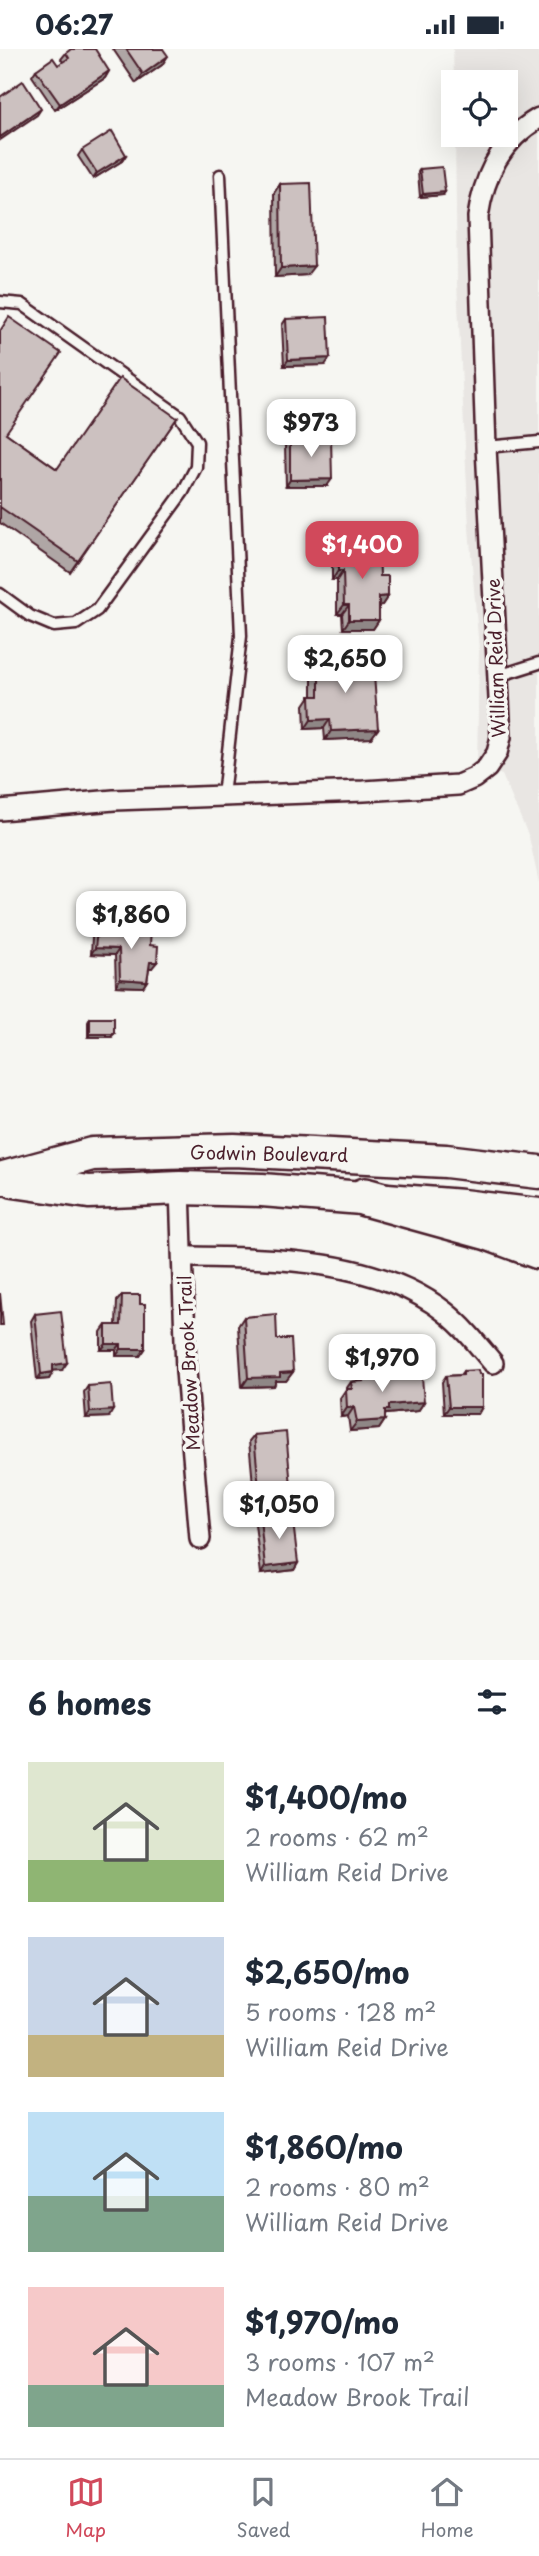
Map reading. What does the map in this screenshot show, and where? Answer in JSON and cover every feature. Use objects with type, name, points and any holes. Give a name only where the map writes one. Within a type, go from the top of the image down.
[{"type":"highway","points":[[365,1197],[488,1231],[539,1250]]},
{"type":"main road","name":"Godwin Boulevard","points":[[1,1179],[92,1154],[234,1150],[446,1161],[539,1172]]},
{"type":"main road","name":"Godwin Boulevard","points":[[1,1179],[89,1192],[180,1188],[365,1197],[539,1216]]},
{"type":"street","name":"William Reid Drive","points":[[0,810],[114,800],[458,785],[487,768],[497,753],[500,737],[478,217],[482,192],[493,163],[509,142],[539,118]]},
{"type":"street","name":"Meadow Brook Trail","points":[[180,1188],[186,1371],[200,1539]]},
{"type":"street","points":[[183,1257],[274,1258],[324,1264],[386,1280],[416,1293],[443,1311],[463,1328],[493,1363]]},
{"type":"lane","points":[[220,175],[241,623],[223,796]]},
{"type":"lane","points":[[0,302],[22,304],[169,408],[180,416],[197,442],[196,467],[183,492],[97,610],[76,624],[54,626],[30,616],[0,594]]},
{"type":"lane","points":[[486,447],[539,442]]},
{"type":"lane","points":[[498,675],[539,663]]},
{"type":"shaded area","points":[[453,49],[539,49],[539,883],[529,837],[502,775],[477,767],[479,650],[469,528],[457,283],[455,147],[518,147],[518,70],[454,70]]},
{"type":"building","points":[[71,49],[95,49],[109,71],[60,104],[36,70],[53,58],[58,65],[69,58],[66,53]]},
{"type":"building","points":[[126,49],[163,49],[168,56],[143,74]]},
{"type":"building","points":[[23,81],[41,109],[0,137],[0,97]]},
{"type":"building","points":[[112,131],[126,155],[97,173],[82,150]]},
{"type":"building","points":[[442,167],[445,192],[423,194],[420,169]]},
{"type":"building","points":[[311,183],[314,266],[281,268],[280,184]]},
{"type":"building","points":[[9,317],[61,353],[6,433],[57,469],[120,378],[177,418],[78,561],[0,507],[0,331]]},
{"type":"building","points":[[328,317],[330,358],[288,360],[286,319]]},
{"type":"building","points":[[331,438],[332,479],[290,480],[290,439]]},
{"type":"building","points":[[338,546],[379,546],[380,576],[388,576],[388,596],[379,597],[379,620],[349,620],[349,605],[344,605],[343,571],[338,571]]},
{"type":"building","points":[[323,657],[361,657],[364,669],[362,676],[374,675],[378,729],[331,731],[330,719],[311,720],[310,696],[319,696],[319,664],[324,664]]},
{"type":"building","points":[[123,926],[151,927],[150,945],[158,946],[157,962],[150,962],[147,981],[120,979],[119,949],[95,948],[97,931],[122,932]]},
{"type":"building","points":[[90,1018],[114,1018],[114,1034],[90,1034]]},
{"type":"building","points":[[0,1293],[3,1325],[0,1325]]},
{"type":"building","points":[[122,1295],[140,1295],[140,1304],[145,1304],[145,1349],[121,1349],[121,1344],[106,1344],[106,1325],[121,1325]]},
{"type":"building","points":[[61,1311],[67,1363],[53,1365],[53,1372],[41,1374],[35,1314]]},
{"type":"building","points":[[276,1314],[277,1339],[291,1339],[293,1372],[280,1373],[280,1377],[248,1378],[244,1317]]},
{"type":"building","points":[[396,1370],[396,1378],[422,1377],[424,1402],[389,1405],[389,1410],[385,1410],[385,1420],[357,1422],[354,1407],[347,1408],[346,1389],[352,1389],[351,1382],[363,1381],[362,1373]]},
{"type":"building","points":[[478,1370],[479,1374],[482,1374],[482,1407],[449,1407],[446,1376],[463,1375],[463,1371]]},
{"type":"building","points":[[111,1384],[113,1410],[90,1412],[88,1386]]},
{"type":"building","points":[[286,1432],[291,1486],[259,1488],[254,1435]]},
{"type":"building","points":[[292,1514],[298,1563],[265,1567],[260,1518]]}]
